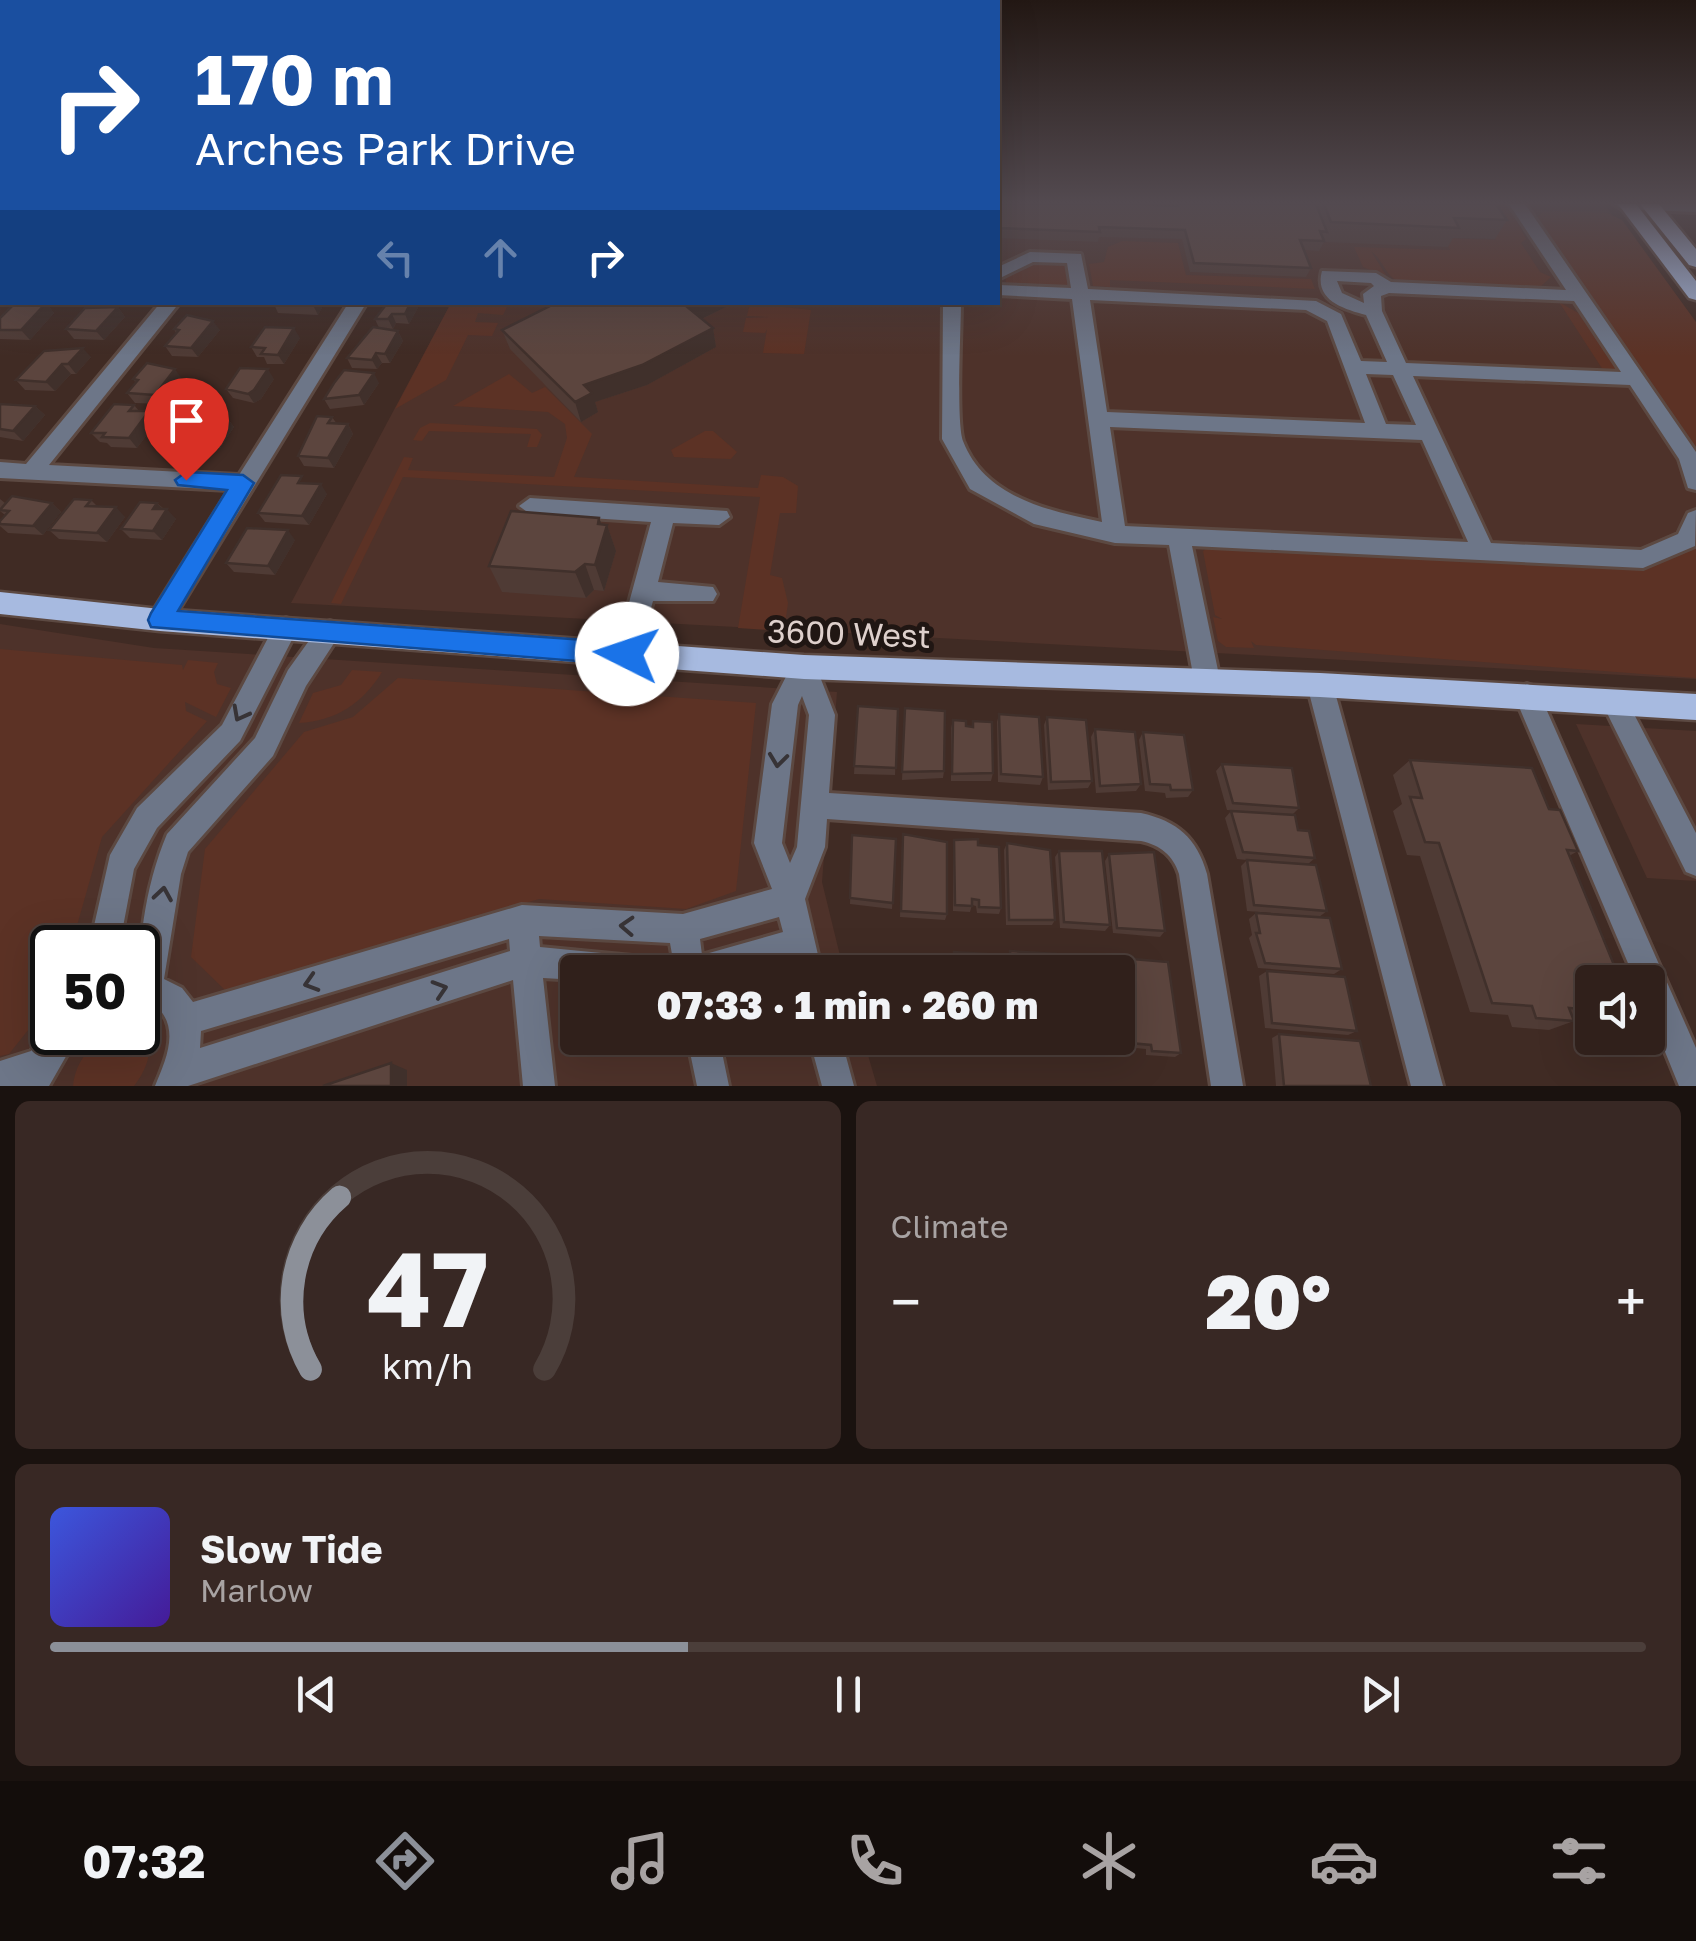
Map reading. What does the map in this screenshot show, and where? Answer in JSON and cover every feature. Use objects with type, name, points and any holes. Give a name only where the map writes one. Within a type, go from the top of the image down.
[{"type":"main road","points":[[1665,255],[1696,294]]},
{"type":"main road","name":"3600 West","points":[[0,603],[160,620],[804,668],[1207,680],[1696,707]]},
{"type":"street","points":[[1551,255],[1689,458],[1696,482]]},
{"type":"street","points":[[1000,273],[1030,256],[1074,258],[1115,534]]},
{"type":"street","points":[[1373,312],[1338,301],[1328,286],[1328,275],[1376,278],[1386,287]]},
{"type":"street","points":[[1484,552],[1373,312],[1372,294],[1386,287],[1579,296]]},
{"type":"street","points":[[1000,290],[1310,305],[1335,318],[1379,432]]},
{"type":"street","points":[[31,472],[169,305]]},
{"type":"street","points":[[160,620],[356,305]]},
{"type":"street","points":[[952,305],[952,439],[978,483],[1034,516],[1115,534],[1642,559],[1687,540],[1696,519]]},
{"type":"street","points":[[1354,367],[1634,379]]},
{"type":"street","points":[[1098,419],[1430,433]]},
{"type":"street","points":[[0,470],[243,483]]},
{"type":"street","points":[[530,506],[719,517]]},
{"type":"street","points":[[627,654],[664,514]]},
{"type":"street","points":[[1179,537],[1207,680]]},
{"type":"street","points":[[644,590],[704,594]]},
{"type":"street","points":[[108,925],[120,865],[147,818],[230,733],[286,628]]},
{"type":"street","points":[[156,925],[177,844],[264,747],[298,678],[330,631]]},
{"type":"street","points":[[790,899],[810,846],[822,715],[804,668]]},
{"type":"street","points":[[802,955],[790,899],[768,843],[785,704],[804,668]]},
{"type":"street","points":[[1320,685],[1428,1086]]},
{"type":"street","points":[[1527,695],[1696,1086]]},
{"type":"street","points":[[1614,701],[1696,862]]},
{"type":"street","points":[[814,804],[1141,828],[1171,837],[1186,854],[1194,874],[1227,1086]]},
{"type":"street","points":[[186,1020],[522,920],[683,929],[790,899]]},
{"type":"street","points":[[522,920],[539,1086]]},
{"type":"street","points":[[683,929],[690,955]]},
{"type":"street","points":[[754,955],[799,942]]},
{"type":"street","points":[[176,1078],[526,962],[560,964]]},
{"type":"street","points":[[160,997],[178,1004],[186,1020],[187,1044],[176,1078]]},
{"type":"street","points":[[707,1055],[713,1086]]},
{"type":"street","points":[[830,1055],[838,1086]]},
{"type":"street","points":[[0,1077],[37,1075]]},
{"type":"shaded area","points":[[1000,255],[1642,255],[1696,327],[1696,679],[291,603],[450,305],[1000,305]]},
{"type":"shaded area","points":[[1106,255],[1181,255],[1186,275],[1311,279],[1315,289],[1110,280],[1110,287],[1093,286],[1089,264],[1104,262]]},
{"type":"shaded area","points":[[1357,255],[1373,255],[1387,277],[1363,267]]},
{"type":"shaded area","points":[[1374,255],[1529,255],[1540,272],[1551,277],[1540,287],[1398,281]]},
{"type":"shaded area","points":[[1562,255],[1647,255],[1696,322],[1696,451]]},
{"type":"shaded area","points":[[1034,261],[1067,263],[1074,287],[1006,284],[1005,276]]},
{"type":"shaded area","points":[[1559,302],[1580,314],[1617,370],[1605,373]]},
{"type":"shaded area","points":[[450,305],[508,305],[503,315],[478,313],[475,322],[498,323],[492,336],[468,335],[446,380],[395,409]]},
{"type":"shaded area","points":[[750,305],[811,310],[804,354],[763,353],[767,329],[765,333],[743,332],[746,318],[769,317],[747,316]]},
{"type":"shaded area","points":[[509,374],[532,393],[545,387],[592,434],[574,477],[758,488],[761,475],[783,477],[798,486],[796,513],[780,513],[770,575],[782,578],[788,603],[784,631],[738,628],[760,497],[403,477],[341,604],[331,603],[404,457],[413,458],[408,470],[554,477],[567,438],[565,424],[548,412],[453,406]]},
{"type":"shaded area","points":[[430,423],[537,429],[542,435],[537,447],[527,447],[531,434],[429,431],[422,441],[413,440],[420,428]]},
{"type":"shaded area","points":[[705,431],[713,431],[737,452],[731,459],[674,457],[671,450]]},
{"type":"shaded area","points":[[1696,540],[1696,678],[1256,645],[1251,641],[1254,648],[1226,647],[1218,641],[1213,617],[1222,619],[1215,615],[1203,551],[1213,545],[1606,567],[1657,563]]},
{"type":"shaded area","points":[[0,624],[154,648],[837,692],[822,882],[840,955],[560,955],[560,1055],[868,1055],[877,1086],[0,1086]]},
{"type":"shaded area","points":[[0,649],[182,665],[183,670],[188,660],[218,663],[214,672],[217,684],[231,688],[216,717],[185,702],[186,711],[207,721],[102,837],[77,925],[30,925],[30,1028],[9,1054],[0,1056]]},
{"type":"shaded area","points":[[352,670],[382,672],[366,693],[347,708],[325,719],[299,723],[313,693],[341,685]]},
{"type":"shaded area","points":[[398,678],[756,703],[736,891],[686,909],[539,899],[225,990],[191,957],[205,849],[304,732],[353,717]]},
{"type":"shaded area","points":[[1576,724],[1696,731],[1696,881],[1647,878]]},
{"type":"shaded area","points":[[85,1055],[148,1055],[134,1086],[73,1086]]},
{"type":"building","points":[[1192,255],[1306,255],[1311,268],[1194,263]]},
{"type":"building","points":[[13,305],[44,305],[21,330],[0,330],[0,318]]},
{"type":"building","points":[[386,305],[410,305],[405,314],[375,319]]},
{"type":"building","points":[[552,305],[688,305],[713,328],[642,365],[584,385],[592,393],[575,402],[502,330]]},
{"type":"building","points":[[118,307],[96,331],[66,329],[85,308]]},
{"type":"building","points":[[187,315],[213,321],[191,348],[165,346],[179,330],[174,329]]},
{"type":"building","points":[[265,327],[294,328],[278,355],[261,354],[265,348],[251,347]]},
{"type":"building","points":[[373,327],[398,331],[385,354],[376,353],[372,360],[347,358]]},
{"type":"building","points":[[83,348],[46,382],[16,380],[44,351]]},
{"type":"building","points":[[147,363],[175,369],[155,395],[127,393],[138,380],[133,379]]},
{"type":"building","points":[[240,368],[268,369],[248,394],[226,389]]},
{"type":"building","points":[[344,370],[374,373],[359,395],[324,399],[334,383]]},
{"type":"building","points":[[0,404],[35,406],[13,431],[0,429]]},
{"type":"building","points":[[114,404],[134,405],[129,411],[149,411],[129,438],[91,433]]},
{"type":"building","points":[[188,415],[227,418],[213,438],[162,439]]},
{"type":"building","points":[[317,416],[332,417],[328,423],[348,424],[328,458],[298,456]]},
{"type":"building","points":[[281,475],[302,476],[298,483],[321,484],[302,516],[258,513]]},
{"type":"building","points":[[12,496],[52,503],[33,526],[0,524],[9,511],[0,510]]},
{"type":"building","points":[[74,499],[91,500],[86,506],[116,507],[97,533],[49,530]]},
{"type":"building","points":[[140,502],[157,503],[153,509],[167,509],[153,531],[121,529]]},
{"type":"building","points":[[511,511],[599,518],[598,524],[607,525],[595,565],[585,564],[575,572],[489,566]]},
{"type":"building","points":[[247,528],[288,530],[268,566],[226,563]]},
{"type":"building","points":[[858,706],[898,709],[896,768],[854,766]]},
{"type":"building","points":[[905,708],[945,711],[944,771],[902,772]]},
{"type":"building","points":[[999,714],[1039,717],[1043,777],[1001,774]]},
{"type":"building","points":[[1047,717],[1086,720],[1092,781],[1051,782]]},
{"type":"building","points":[[953,720],[966,721],[966,726],[973,727],[973,721],[992,722],[993,773],[952,774]]},
{"type":"building","points":[[1095,729],[1135,732],[1141,784],[1100,786]]},
{"type":"building","points":[[1143,732],[1184,735],[1193,790],[1171,790],[1170,785],[1150,784]]},
{"type":"building","points":[[1410,760],[1532,768],[1549,809],[1560,810],[1578,851],[1567,850],[1614,965],[1575,965],[1575,1009],[1569,1008],[1574,1021],[1536,1018],[1532,1006],[1492,1003],[1439,843],[1425,842],[1410,797],[1422,798]]},
{"type":"building","points":[[1222,764],[1292,768],[1299,808],[1233,803]]},
{"type":"building","points":[[1231,811],[1295,815],[1298,830],[1309,831],[1315,858],[1243,852]]},
{"type":"building","points":[[903,834],[947,842],[947,914],[901,911]]},
{"type":"building","points":[[852,835],[896,839],[893,903],[850,898]]},
{"type":"building","points":[[978,839],[978,845],[999,847],[1001,908],[979,907],[979,900],[972,899],[972,906],[955,905],[954,840]]},
{"type":"building","points":[[1007,843],[1050,850],[1055,920],[1009,920]]},
{"type":"building","points":[[1059,851],[1102,851],[1110,925],[1064,922]]},
{"type":"building","points":[[1154,852],[1165,931],[1117,928],[1109,854]]},
{"type":"building","points":[[1247,860],[1316,865],[1327,911],[1254,905]]},
{"type":"building","points":[[1256,913],[1330,918],[1342,969],[1265,963],[1256,933],[1260,933]]},
{"type":"building","points":[[1010,951],[1056,955],[1010,955]]},
{"type":"building","points":[[954,952],[1001,955],[954,955]]},
{"type":"building","points":[[1135,959],[1168,962],[1181,1053],[1152,1051],[1151,1045],[1135,1043]]},
{"type":"building","points":[[1267,971],[1345,977],[1357,1031],[1272,1023]]},
{"type":"building","points":[[1279,1034],[1360,1041],[1371,1086],[1284,1086]]},
{"type":"building","points":[[391,1063],[391,1086],[323,1086]]},
{"type":"route","points":[[186,480],[243,483],[160,620],[627,654]]}]
